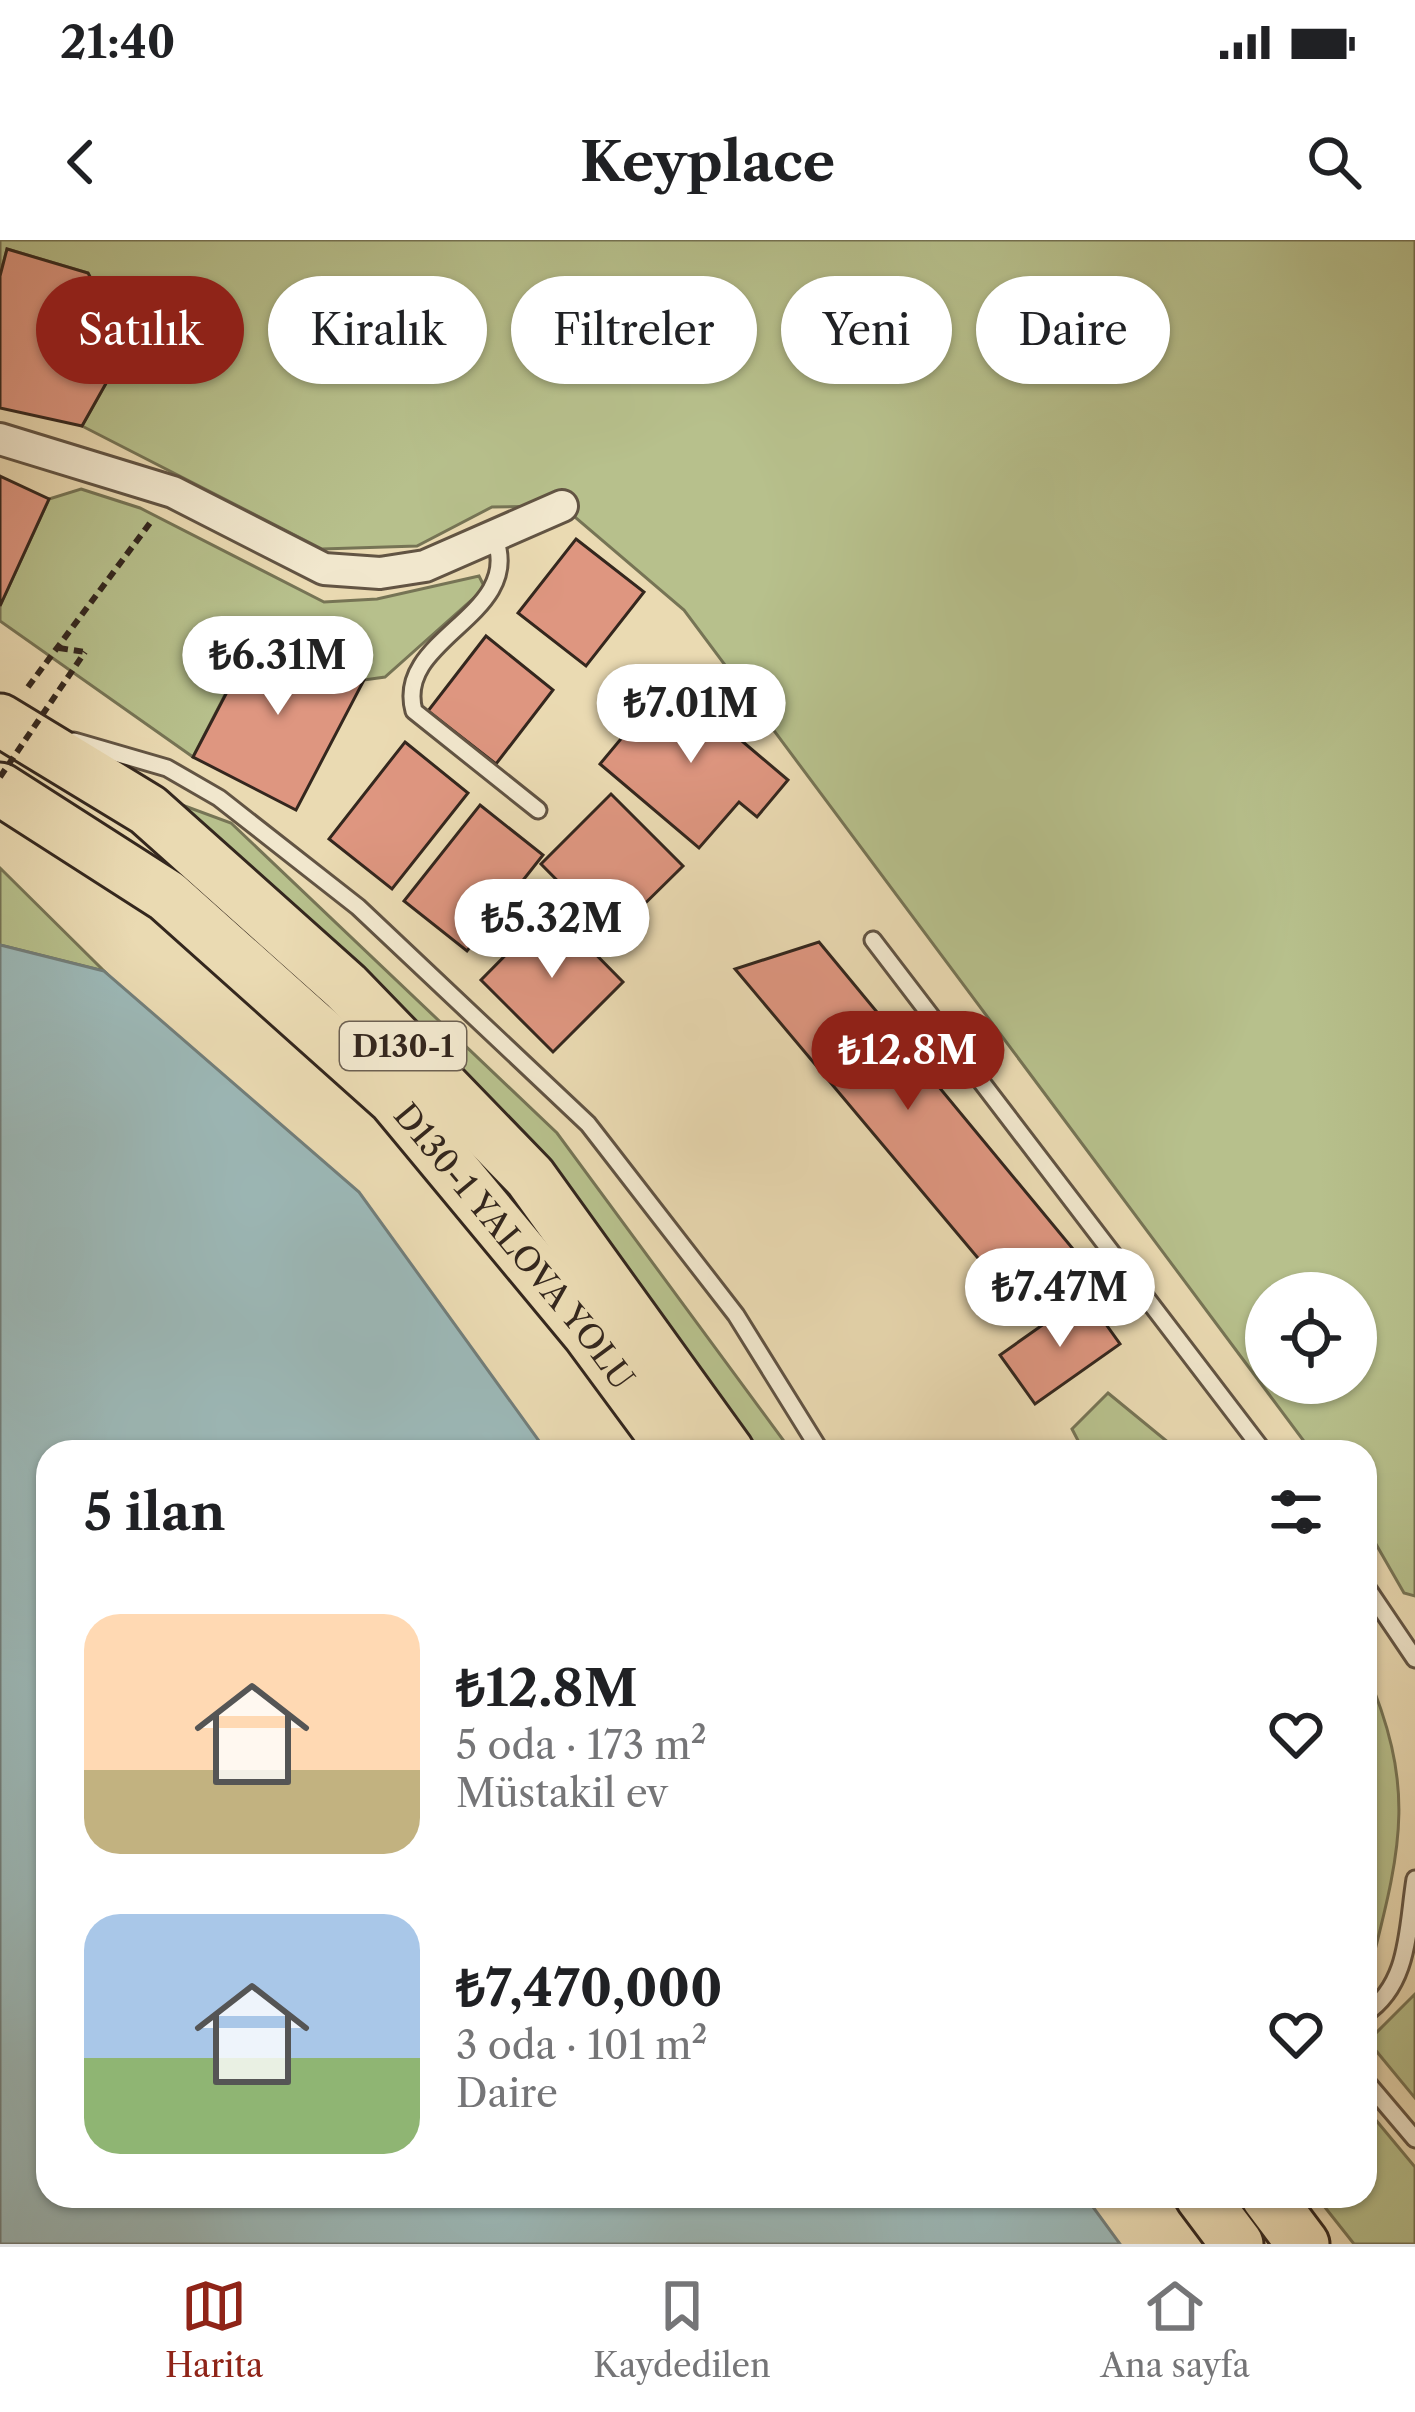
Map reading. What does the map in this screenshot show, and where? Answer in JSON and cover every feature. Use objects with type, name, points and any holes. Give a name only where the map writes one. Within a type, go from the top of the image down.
[{"type":"highway","name":"D130-1","points":[[1,720],[148,810],[346,987],[530,1177],[719,1440]]},
{"type":"highway","name":"D130-1 YALOVA YOLU","points":[[0,789],[166,896],[394,1099],[589,1334],[667,1440]]},
{"type":"highway","points":[[1211,2208],[1237,2244]]},
{"type":"highway","points":[[1277,2208],[1303,2244]]},
{"type":"street","points":[[0,439],[173,492],[324,569],[380,573],[425,566],[496,539],[562,506]]},
{"type":"lane","points":[[496,539],[502,574],[492,592],[415,674],[410,697],[414,711],[538,810]]},
{"type":"lane","points":[[1,720],[166,768],[218,798],[358,907],[588,1124],[736,1315],[814,1440]]},
{"type":"lane","points":[[873,940],[1255,1440]]},
{"type":"lane","points":[[1377,1604],[1415,1659]]},
{"type":"lane","points":[[1377,2006],[1399,1979],[1415,1879]]},
{"type":"lane","points":[[1377,2094],[1415,2139]]},
{"type":"path","points":[[1,720],[173,492]]},
{"type":"path","points":[[0,777],[86,652],[58,647]]},
{"type":"green space","points":[[0,240],[1415,240],[1415,1596],[1404,1593],[1377,1546],[1377,1440],[1303,1440],[1276,1404],[1377,1404],[1377,1272],[1245,1272],[1245,1362],[684,610],[562,506],[492,507],[417,546],[322,549],[82,426],[106,384],[244,384],[244,276],[88,273],[7,249],[0,276]]},
{"type":"green space","points":[[81,489],[140,508],[324,602],[377,599],[479,576],[485,588],[385,677],[364,680],[260,627],[193,757],[0,621],[0,606],[49,499]]},
{"type":"green space","points":[[155,795],[231,823],[557,1133],[783,1440],[745,1440],[537,1154]]},
{"type":"green space","points":[[0,868],[104,971],[0,945]]},
{"type":"green space","points":[[1108,1393],[1165,1440],[1078,1440],[1072,1429]]},
{"type":"green space","points":[[1377,1699],[1397,1781],[1399,1814],[1377,1941]]},
{"type":"green space","points":[[1415,1994],[1415,2098],[1377,2052],[1377,2032]]},
{"type":"green space","points":[[1377,2121],[1415,2167],[1415,2244],[1354,2244],[1326,2208],[1377,2208]]},
{"type":"water","points":[[0,945],[104,971],[359,1192],[538,1440],[36,1440],[36,2208],[1094,2208],[1120,2244],[0,2244]]},
{"type":"building","points":[[7,249],[88,273],[36,276],[36,384],[106,384],[82,426],[0,408],[0,276]]},
{"type":"building","points":[[0,476],[49,499],[0,606]]},
{"type":"building","points":[[576,539],[644,592],[586,666],[518,613]]},
{"type":"building","points":[[261,627],[364,680],[296,810],[193,757]]},
{"type":"building","points":[[486,636],[553,690],[496,764],[428,711]]},
{"type":"building","points":[[670,680],[788,780],[757,817],[739,802],[699,848],[600,764]]},
{"type":"building","points":[[405,742],[468,793],[392,889],[329,839]]},
{"type":"building","points":[[611,794],[683,866],[612,936],[541,864]]},
{"type":"building","points":[[480,805],[543,855],[467,951],[404,901]]},
{"type":"building","points":[[551,909],[623,982],[553,1052],[481,980]]},
{"type":"building","points":[[819,942],[1073,1249],[1009,1295],[735,969]]},
{"type":"building","points":[[1085,1295],[1120,1344],[1035,1404],[1000,1355]]}]
